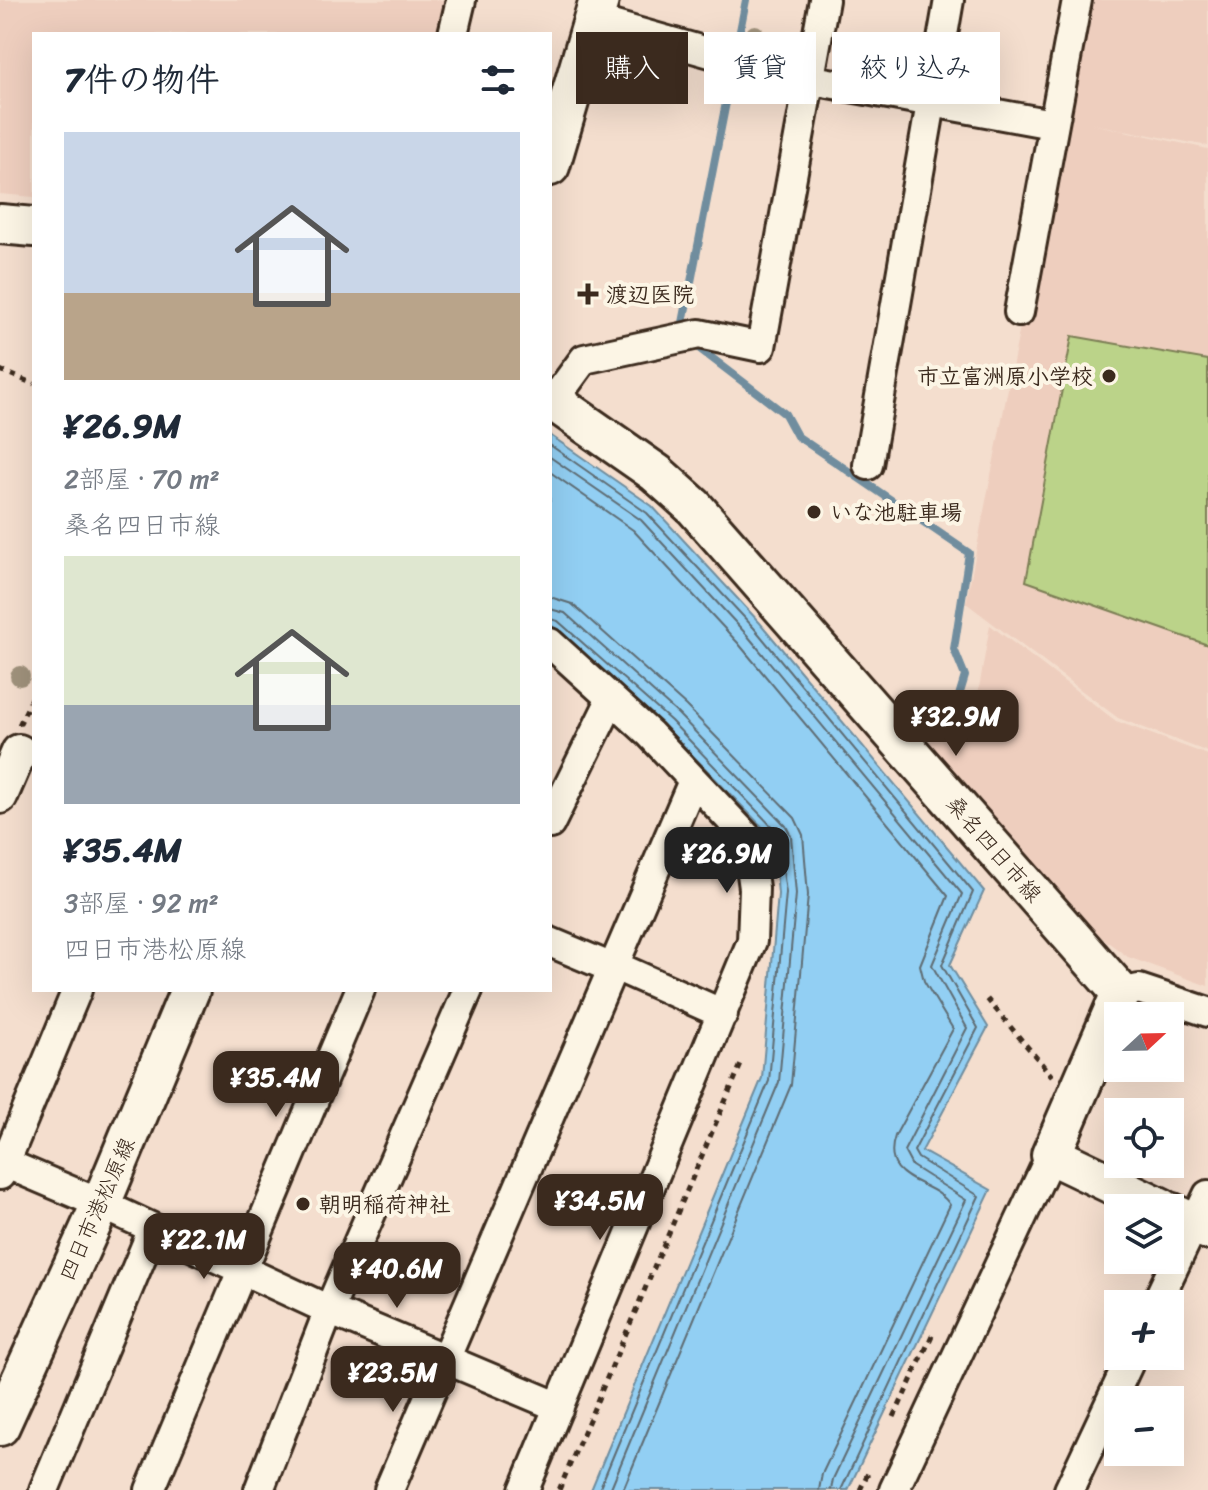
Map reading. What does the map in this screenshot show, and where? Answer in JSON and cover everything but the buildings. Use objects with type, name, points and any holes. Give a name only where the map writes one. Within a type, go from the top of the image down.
[{"type":"main road","points":[[552,159],[596,10]]},
{"type":"main road","points":[[0,224],[32,227]]},
{"type":"main road","name":"桑名四日市線","points":[[552,400],[656,473],[694,507],[1121,993]]},
{"type":"main road","name":"四日市港松原線","points":[[0,1426],[101,1204],[189,992]]},
{"type":"main road","points":[[1121,993],[1051,1155],[1188,1214]]},
{"type":"street","points":[[453,32],[461,0]]},
{"type":"street","points":[[816,39],[824,0]]},
{"type":"street","points":[[943,32],[949,0]]},
{"type":"street","points":[[1019,312],[1077,0]]},
{"type":"street","points":[[596,10],[704,50]]},
{"type":"street","points":[[552,400],[584,359],[699,334],[761,347],[803,104]]},
{"type":"street","points":[[868,465],[929,104]]},
{"type":"street","points":[[946,104],[1052,124]]},
{"type":"street","points":[[524,1490],[752,941],[754,888],[747,837],[552,645]]},
{"type":"street","points":[[552,820],[611,700]]},
{"type":"street","points":[[0,796],[18,746]]},
{"type":"street","points":[[389,1490],[693,781]]},
{"type":"street","points":[[552,943],[723,1014]]},
{"type":"street","points":[[1121,993],[1139,989],[1208,1012]]},
{"type":"street","points":[[76,992],[1,1167],[101,1204],[329,1310],[559,1407]]},
{"type":"street","points":[[150,1490],[359,992]]},
{"type":"street","points":[[259,1490],[329,1310],[467,992]]},
{"type":"street","points":[[894,1490],[1051,1155]]},
{"type":"street","points":[[1161,1290],[1188,1214]]},
{"type":"street","points":[[44,1490],[153,1229]]},
{"type":"street","points":[[1069,1490],[1125,1370]]},
{"type":"path","points":[[0,370],[32,383]]},
{"type":"path","points":[[18,746],[32,701]]},
{"type":"path","points":[[987,999],[1061,1087],[1077,1096]]},
{"type":"path","points":[[559,1490],[742,1062]]},
{"type":"shaded area","points":[[0,0],[448,0],[440,32],[32,32],[32,197],[0,194]]},
{"type":"shaded area","name":"市立富洲原小学校","points":[[1084,0],[1208,0],[1208,146],[1092,124],[1208,149],[1208,752],[1118,718],[966,603]]},
{"type":"shaded area","points":[[990,625],[1116,721],[1208,755],[1208,986],[1128,957],[1093,931],[929,742],[978,694]]},
{"type":"green space","points":[[1072,336],[1208,360],[1208,645],[1026,581]]},
{"type":"water","points":[[552,436],[652,506],[760,623],[984,891],[950,965],[988,1027],[922,1151],[991,1190],[848,1490],[591,1490],[762,1078],[778,894],[773,838],[665,727],[552,626]]},
{"type":"waterway","points":[[681,333],[746,0]]},
{"type":"waterway","points":[[700,349],[785,414],[797,436],[969,553],[954,649],[965,676],[955,709],[930,735]]},
{"type":"place","name":"渡辺医院","points":[[588,294]]},
{"type":"place","name":"市立富洲原小学校","points":[[1109,376]]},
{"type":"place","name":"いな池駐車場","points":[[814,512]]},
{"type":"place","name":"朝明稲荷神社","points":[[303,1204]]}]
